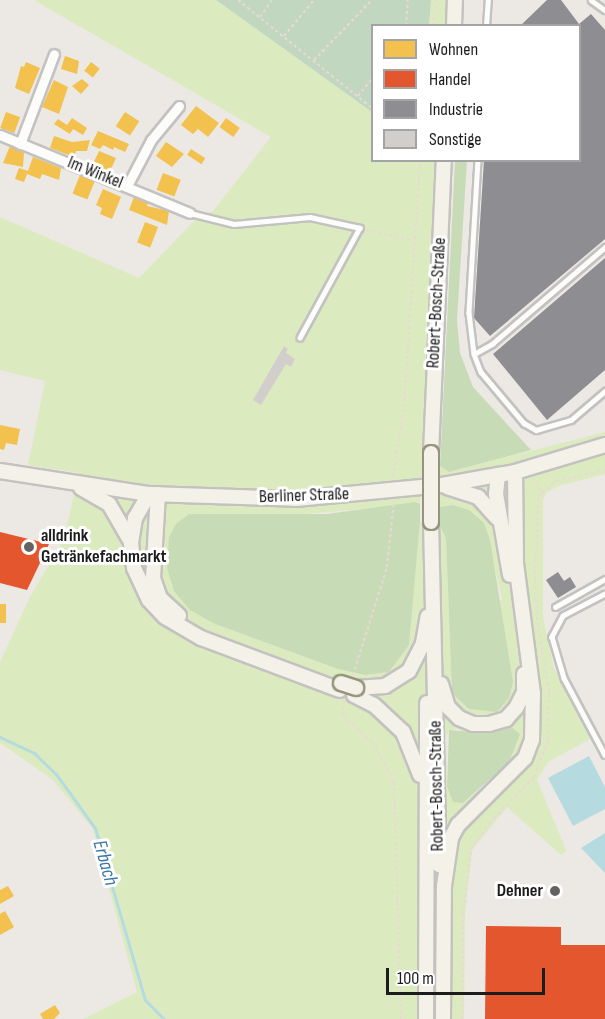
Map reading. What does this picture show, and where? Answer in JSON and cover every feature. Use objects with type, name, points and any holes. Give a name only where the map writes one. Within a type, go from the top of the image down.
[{"type":"main road","points":[[453,24],[455,0]]},
{"type":"main road","name":"Robert-Bosch-Straße","points":[[443,1019],[430,522],[444,162]]},
{"type":"main road","name":"Berliner Straße","points":[[0,471],[153,494],[287,499],[442,485],[515,472],[605,446]]},
{"type":"main road","points":[[443,1019],[444,886],[451,838],[458,825],[525,758],[532,740],[533,694],[516,563],[515,472]]},
{"type":"main road","points":[[435,647],[442,695],[459,718],[473,724],[489,724],[506,719],[516,708],[524,692],[525,676],[500,523],[498,475]]},
{"type":"main road","points":[[71,483],[109,504],[131,543],[138,581],[165,617],[201,638],[348,688],[385,687],[409,671],[423,644],[429,596]]},
{"type":"main road","points":[[442,485],[478,497],[489,505],[500,523]]},
{"type":"main road","points":[[131,543],[138,511],[153,494]]},
{"type":"main road","points":[[153,494],[153,578],[171,610],[202,630],[348,688],[390,718],[408,740],[422,782],[424,811]]},
{"type":"main road","name":"Robert-Bosch-Straße","points":[[426,1019],[424,811],[431,554]]},
{"type":"street","points":[[20,144],[54,54]]},
{"type":"street","points":[[127,186],[151,140],[179,106]]},
{"type":"street","name":"Im Winkel","points":[[0,135],[190,213]]},
{"type":"lane","points":[[486,24],[488,0]]},
{"type":"lane","points":[[591,0],[605,10]]},
{"type":"lane","points":[[478,162],[469,313],[474,354],[481,372],[525,423],[536,430],[571,420],[605,391]]},
{"type":"lane","points":[[190,213],[234,224],[310,217],[360,228],[300,338]]},
{"type":"lane","points":[[474,354],[492,344],[605,247]]},
{"type":"lane","points":[[555,607],[605,579]]},
{"type":"lane","points":[[605,594],[563,616],[552,637],[564,678],[605,755]]},
{"type":"path","points":[[238,0],[371,107]]},
{"type":"path","points":[[260,17],[272,0]]},
{"type":"path","points":[[284,36],[314,0]]},
{"type":"path","points":[[314,60],[372,0]]},
{"type":"path","points":[[406,24],[408,0]]},
{"type":"path","points":[[433,24],[436,0]]},
{"type":"path","points":[[358,96],[371,80]]},
{"type":"path","points":[[401,1019],[394,782],[373,742],[343,716],[348,688],[387,567],[394,490],[392,474],[404,407],[420,162]]},
{"type":"path","points":[[360,228],[414,240]]},
{"type":"path","points":[[462,1019],[463,915],[471,849],[490,823],[534,777],[548,739],[549,691],[537,620],[535,580],[538,497],[556,481],[605,470]]},
{"type":"green space","points":[[34,0],[216,0],[371,111],[371,162],[438,162],[420,504],[280,516],[215,624],[338,669],[365,675],[389,672],[409,645],[420,522],[439,523],[446,539],[452,693],[502,598],[484,523],[453,505],[440,507],[440,466],[449,472],[605,432],[605,474],[558,486],[546,493],[543,501],[543,617],[554,668],[592,738],[548,762],[537,780],[566,850],[561,855],[507,807],[472,850],[465,915],[464,1019],[83,1019],[137,992],[93,829],[52,779],[0,743],[0,662],[30,597],[64,539],[79,473],[28,465],[45,381],[0,370],[0,217],[139,278],[195,220],[213,211],[271,137]],"holes":[[[457,729],[469,733],[504,730],[491,780],[463,803],[447,786],[446,737],[449,730]]]},
{"type":"green space","points":[[216,0],[431,0],[429,24],[371,24],[371,111]]},
{"type":"green space","points":[[431,0],[448,0],[447,24],[429,24]]},
{"type":"green space","points":[[455,162],[467,162],[457,320],[460,353],[473,387],[531,450],[449,472],[440,466]]},
{"type":"green space","points":[[415,502],[420,504],[420,522],[409,645],[389,672],[365,675],[338,669],[215,624],[190,610],[174,591],[167,568],[169,537],[176,524],[189,514],[327,514]]},
{"type":"green space","points":[[453,505],[469,510],[484,523],[490,540],[513,682],[509,698],[497,712],[469,709],[452,693],[446,539],[439,523],[440,507]]},
{"type":"green space","points":[[511,727],[520,734],[509,762],[463,803],[453,802],[447,786],[449,730],[486,733]]},
{"type":"water","points":[[589,756],[605,787],[605,809],[573,826],[548,778]]},
{"type":"water","points":[[605,833],[605,873],[581,848]]},
{"type":"building: Wohnen","points":[[65,56],[79,61],[77,74],[61,69]]},
{"type":"building: Wohnen","points":[[26,62],[40,68],[29,94],[15,88],[21,66],[24,67]]},
{"type":"building: Wohnen","points":[[91,62],[100,69],[93,77],[84,71]]},
{"type":"building: Wohnen","points":[[82,79],[89,85],[81,94],[72,86]]},
{"type":"building: Wohnen","points":[[54,80],[68,87],[59,114],[42,107]]},
{"type":"building: Wohnen","points":[[196,106],[219,123],[208,137],[198,129],[193,134],[181,125]]},
{"type":"building: Wohnen","points":[[6,112],[20,117],[14,133],[0,128]]},
{"type":"building: Wohnen","points":[[125,112],[139,121],[130,136],[116,126]]},
{"type":"building: Wohnen","points":[[72,118],[87,128],[83,135],[73,129],[70,134],[54,124],[58,119],[67,125]]},
{"type":"building: Wohnen","points":[[226,118],[240,128],[233,137],[220,127]]},
{"type":"building: Wohnen","points":[[98,131],[129,144],[125,152],[114,147],[113,150],[103,145],[100,149],[91,145]]},
{"type":"building: Wohnen","points":[[54,136],[72,142],[90,140],[87,151],[76,151],[74,157],[50,148]]},
{"type":"building: Wohnen","points":[[166,142],[184,154],[172,167],[156,156]]},
{"type":"building: Wohnen","points":[[10,146],[24,152],[23,167],[3,163]]},
{"type":"building: Wohnen","points":[[191,149],[205,158],[201,164],[187,155]]},
{"type":"building: Wohnen","points":[[99,151],[116,158],[112,167],[107,170],[93,164]]},
{"type":"building: Wohnen","points":[[33,157],[61,168],[59,180],[42,174],[40,179],[27,174],[24,182],[15,179],[19,168],[28,171]]},
{"type":"building: Wohnen","points":[[163,173],[181,180],[174,197],[157,190]]},
{"type":"building: Wohnen","points":[[80,175],[95,181],[87,200],[73,194]]},
{"type":"building: Wohnen","points":[[103,189],[121,197],[112,219],[100,214],[102,208],[96,205]]},
{"type":"building: Wohnen","points":[[134,197],[148,203],[147,206],[169,211],[167,225],[129,210]]},
{"type":"building: Wohnen","points":[[145,222],[158,227],[150,248],[137,243]]},
{"type":"building: Wohnen","points":[[0,425],[20,429],[17,445],[6,443],[4,450],[0,449]]},
{"type":"building: Wohnen","points":[[0,604],[6,604],[6,623],[0,623]]},
{"type":"building: Wohnen","points":[[8,886],[14,896],[0,904],[0,890]]},
{"type":"building: Wohnen","points":[[5,911],[14,927],[0,935],[0,914]]},
{"type":"building: Wohnen","points":[[55,1005],[60,1013],[54,1019],[43,1019],[40,1014]]},
{"type":"building: Handel","points":[[0,532],[49,544],[27,590],[0,583]]},
{"type":"building: Handel","points":[[486,926],[561,927],[561,945],[605,945],[605,1019],[485,1019]]},
{"type":"building: Industrie","points":[[547,0],[561,0],[579,24],[522,24]]},
{"type":"building: Industrie","points":[[591,14],[605,30],[605,239],[490,336],[474,318],[484,162],[581,162],[581,24],[579,24]]},
{"type":"building: Industrie","points":[[605,258],[605,370],[547,420],[493,354]]},
{"type":"building: Industrie","points":[[558,572],[564,581],[570,577],[576,587],[558,598],[546,580]]},
{"type":"building: Sonstige","points":[[284,346],[288,349],[286,353],[295,359],[291,367],[286,364],[261,405],[253,400]]},
{"type":"waterway","name":"Erbach","points":[[0,737],[34,753],[56,774],[95,828],[145,1000],[164,1019]]},
{"type":"place","name":"alldrink Getränkefachmarkt","points":[[29,547]]},
{"type":"place","name":"Dehner","points":[[555,891]]}]
